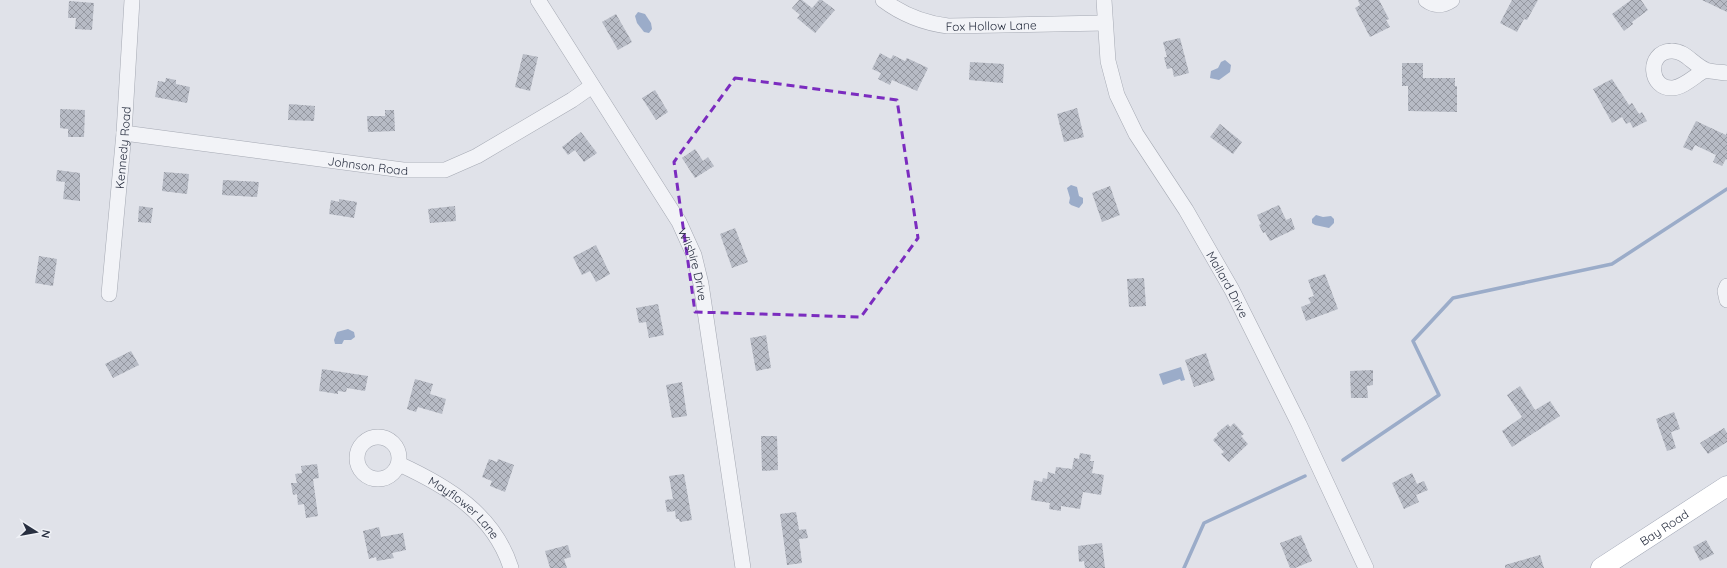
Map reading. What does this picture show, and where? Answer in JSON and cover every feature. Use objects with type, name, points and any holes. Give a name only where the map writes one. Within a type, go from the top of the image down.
[{"type":"main road","name":"Bay Road","points":[[1601,568],[1727,486]]},
{"type":"street","name":"Kennedy Road","points":[[109,294],[124,132],[132,0]]},
{"type":"street","name":"Wilshire Drive","points":[[538,0],[678,222],[694,255],[702,284],[742,568]]},
{"type":"street","name":"Fox Hollow Lane","points":[[883,0],[911,18],[936,25],[968,27],[1105,23]]},
{"type":"street","name":"Mallard Drive","points":[[1104,0],[1108,61],[1117,95],[1136,134],[1186,210],[1232,290],[1299,424],[1366,568]]},
{"type":"street","points":[[1426,0],[1431,3],[1440,4],[1452,0]]},
{"type":"street","points":[[1705,70],[1727,73]]},
{"type":"street","name":"Johnson Road","points":[[124,132],[403,170],[445,170],[477,156],[572,100],[592,86]]},
{"type":"street","points":[[1727,286],[1725,291],[1727,300]]},
{"type":"street","name":"Mayflower Lane","points":[[399,464],[440,484],[472,508],[485,521],[495,535],[504,549],[511,568]]},
{"type":"highlighted area","points":[[735,78],[897,100],[918,238],[861,317],[695,312],[674,162]]},
{"type":"water","points":[[638,12],[645,14],[651,23],[652,29],[649,33],[644,32],[637,23],[635,16]]},
{"type":"water","points":[[1225,60],[1231,65],[1230,72],[1219,80],[1210,78],[1211,71],[1218,68],[1221,62]]},
{"type":"water","points":[[1071,185],[1077,187],[1079,196],[1083,198],[1083,203],[1079,208],[1069,203],[1070,198],[1067,188]]},
{"type":"water","points":[[1316,215],[1323,217],[1331,216],[1334,219],[1334,223],[1329,228],[1315,225],[1312,223],[1312,219]]},
{"type":"water","points":[[348,329],[354,332],[355,337],[351,340],[344,340],[342,344],[335,344],[334,340],[337,332]]},
{"type":"water","points":[[1181,367],[1185,380],[1181,381],[1180,379],[1163,385],[1159,374]]},
{"type":"building","points":[[799,0],[802,0],[812,8],[819,0],[822,0],[835,10],[815,33],[797,18],[800,15],[792,8]]},
{"type":"building","points":[[1358,0],[1379,0],[1389,19],[1386,20],[1390,27],[1370,37],[1355,8],[1360,5]]},
{"type":"building","points":[[1512,0],[1538,0],[1527,20],[1524,19],[1517,32],[1500,23]]},
{"type":"building","points":[[1631,0],[1641,0],[1648,10],[1632,22],[1633,24],[1624,31],[1612,14]]},
{"type":"building","points":[[1702,0],[1727,0],[1727,12]]},
{"type":"building","points":[[69,1],[94,3],[92,30],[75,29],[76,18],[68,18]]},
{"type":"building","points":[[616,14],[632,42],[618,50],[602,22]]},
{"type":"building","points":[[1180,38],[1189,73],[1174,77],[1172,68],[1167,69],[1164,57],[1167,57],[1163,42]]},
{"type":"building","points":[[880,53],[891,59],[893,55],[905,61],[907,58],[928,68],[917,91],[892,80],[890,85],[878,79],[881,73],[872,69]]},
{"type":"building","points":[[523,54],[538,57],[530,91],[515,87]]},
{"type":"building","points":[[970,62],[1004,64],[1003,83],[969,80]]},
{"type":"building","points":[[1402,63],[1423,63],[1423,78],[1455,78],[1455,86],[1457,86],[1457,112],[1408,111],[1408,86],[1402,86]]},
{"type":"building","points":[[166,78],[176,80],[176,84],[190,87],[187,103],[155,97],[158,81],[165,82]]},
{"type":"building","points":[[1612,79],[1629,105],[1632,103],[1639,114],[1642,112],[1647,121],[1633,128],[1630,122],[1626,124],[1622,117],[1612,123],[1593,89]]},
{"type":"building","points":[[655,90],[668,112],[656,120],[642,98]]},
{"type":"building","points":[[289,104],[315,106],[314,121],[288,120]]},
{"type":"building","points":[[1077,108],[1084,137],[1064,142],[1057,114]]},
{"type":"building","points":[[60,109],[85,110],[84,137],[68,137],[68,129],[60,128]]},
{"type":"building","points":[[385,110],[394,110],[395,131],[368,132],[367,116],[385,116]]},
{"type":"building","points":[[1696,121],[1726,135],[1727,132],[1727,160],[1726,159],[1722,166],[1713,162],[1716,155],[1695,145],[1692,151],[1683,147]]},
{"type":"building","points":[[1220,124],[1242,142],[1233,154],[1210,137]]},
{"type":"building","points":[[581,132],[597,153],[584,162],[575,150],[568,155],[562,147]]},
{"type":"building","points":[[695,149],[703,161],[708,157],[714,166],[695,178],[682,158]]},
{"type":"building","points":[[57,170],[80,173],[80,201],[63,199],[65,182],[56,181]]},
{"type":"building","points":[[164,172],[189,174],[187,194],[162,191]]},
{"type":"building","points":[[223,180],[259,182],[257,197],[222,195]]},
{"type":"building","points":[[1110,186],[1120,215],[1102,222],[1092,193]]},
{"type":"building","points":[[339,199],[357,202],[354,218],[329,214],[331,200],[339,202]]},
{"type":"building","points":[[1279,205],[1286,220],[1291,218],[1295,229],[1270,241],[1265,232],[1263,233],[1259,225],[1261,224],[1257,215]]},
{"type":"building","points":[[139,206],[153,208],[151,223],[138,222]]},
{"type":"building","points":[[455,206],[456,221],[430,223],[428,209]]},
{"type":"building","points":[[735,228],[748,262],[732,268],[720,234]]},
{"type":"building","points":[[596,245],[610,274],[596,282],[590,271],[582,275],[573,257]]},
{"type":"building","points":[[39,256],[57,259],[53,286],[35,283]]},
{"type":"building","points":[[1325,274],[1338,309],[1306,321],[1301,307],[1311,303],[1308,298],[1314,296],[1308,280]]},
{"type":"building","points":[[1144,278],[1146,306],[1129,307],[1127,279]]},
{"type":"building","points":[[658,304],[664,335],[649,338],[646,322],[639,323],[636,308]]},
{"type":"building","points":[[766,335],[771,368],[756,371],[750,338]]},
{"type":"building","points":[[131,351],[139,365],[113,378],[105,364]]},
{"type":"building","points":[[1206,353],[1215,380],[1194,387],[1185,360]]},
{"type":"building","points":[[322,369],[368,376],[365,391],[347,388],[346,392],[338,391],[338,394],[319,391]]},
{"type":"building","points":[[1373,370],[1373,385],[1367,386],[1368,398],[1351,398],[1350,371]]},
{"type":"building","points":[[415,379],[433,384],[430,394],[446,399],[442,414],[418,407],[416,412],[407,409]]},
{"type":"building","points":[[682,382],[687,416],[672,418],[666,385]]},
{"type":"building","points":[[1520,386],[1535,410],[1550,401],[1560,416],[1512,447],[1502,431],[1522,417],[1507,395]]},
{"type":"building","points":[[1674,412],[1680,429],[1671,432],[1676,448],[1667,451],[1656,419]]},
{"type":"building","points":[[1234,423],[1244,434],[1241,436],[1248,444],[1229,462],[1221,454],[1224,452],[1213,440],[1218,435],[1217,433],[1228,424],[1230,427]]},
{"type":"building","points":[[1724,428],[1727,433],[1727,442],[1708,454],[1700,443]]},
{"type":"building","points":[[761,436],[777,436],[778,470],[762,471]]},
{"type":"building","points":[[1080,453],[1091,455],[1090,461],[1094,461],[1092,473],[1104,475],[1101,495],[1083,492],[1080,509],[1061,506],[1061,511],[1049,509],[1050,503],[1031,500],[1034,480],[1042,482],[1043,478],[1047,479],[1048,472],[1055,474],[1056,467],[1072,469],[1074,458],[1079,459]]},
{"type":"building","points":[[489,459],[497,462],[498,459],[514,465],[505,492],[490,486],[492,481],[482,477]]},
{"type":"building","points":[[317,464],[319,478],[313,479],[318,516],[306,518],[304,504],[298,505],[297,494],[293,495],[291,483],[297,483],[295,474],[302,473],[301,466]]},
{"type":"building","points":[[1412,473],[1417,484],[1424,481],[1428,490],[1416,495],[1419,502],[1404,509],[1392,483]]},
{"type":"building","points":[[684,474],[692,520],[680,522],[679,519],[676,519],[675,511],[667,512],[665,500],[673,499],[669,476]]},
{"type":"building","points":[[796,512],[799,530],[806,529],[808,538],[799,539],[802,563],[787,565],[780,514]]},
{"type":"building","points":[[379,527],[381,537],[403,533],[406,550],[392,553],[394,558],[377,561],[376,557],[369,559],[363,531]]},
{"type":"building","points":[[1301,535],[1312,561],[1295,568],[1290,568],[1280,543]]},
{"type":"building","points":[[1706,540],[1714,554],[1700,561],[1693,547]]},
{"type":"building","points":[[1102,543],[1105,568],[1085,568],[1084,561],[1079,562],[1078,546]]},
{"type":"building","points":[[568,545],[571,557],[564,559],[567,568],[550,568],[545,551]]},
{"type":"building","points":[[1540,555],[1544,568],[1505,568],[1505,565]]},
{"type":"waterway","points":[[1343,460],[1439,395],[1413,341],[1453,298],[1612,264],[1727,189]]},
{"type":"waterway","points":[[1184,568],[1204,523],[1305,476]]}]
